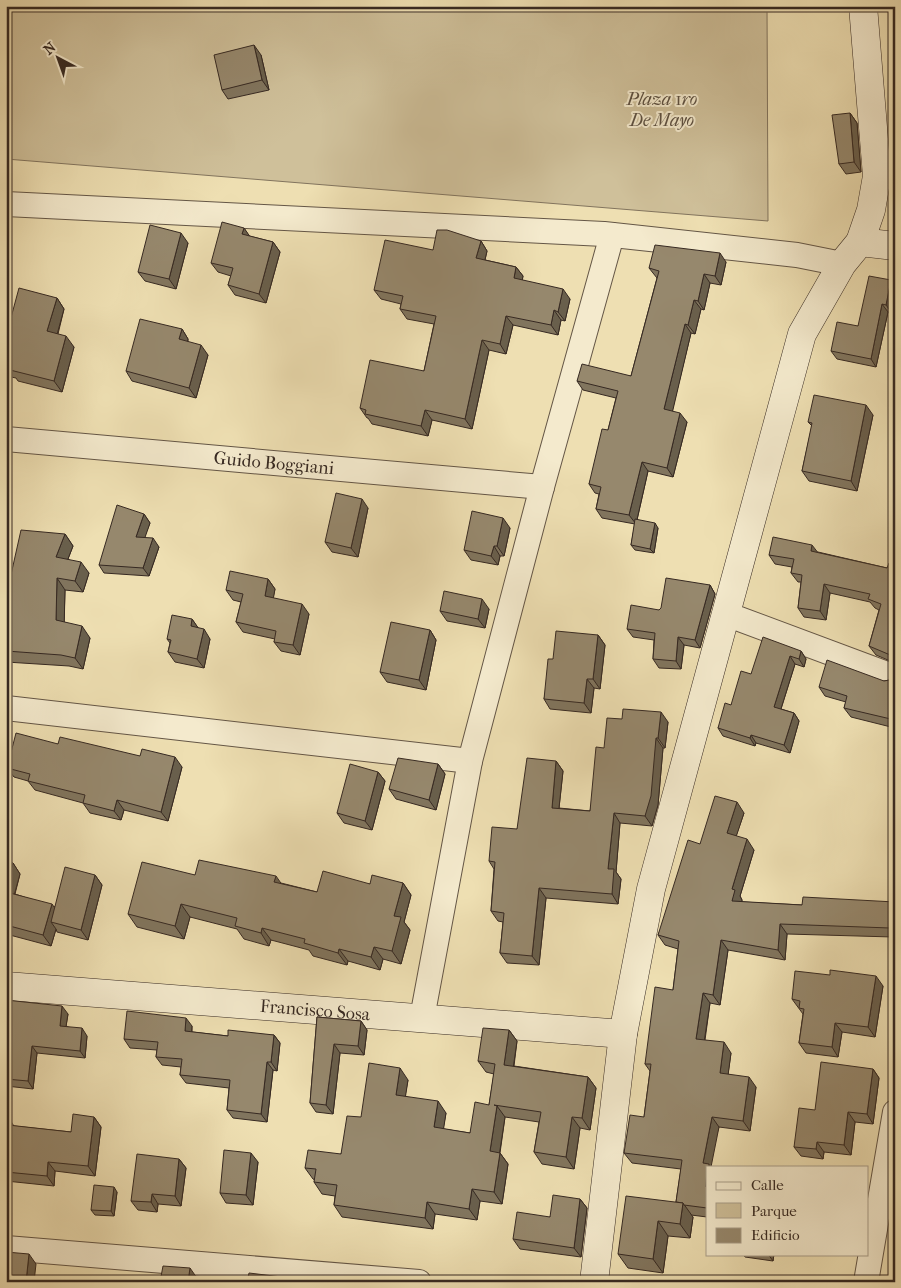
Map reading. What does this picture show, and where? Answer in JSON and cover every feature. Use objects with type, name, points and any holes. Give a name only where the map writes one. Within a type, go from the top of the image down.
[{"type":"main road","points":[[594,1282],[623,1034],[651,889],[802,334],[842,264],[860,242],[871,210],[877,176],[863,6]]},
{"type":"main road","points":[[860,242],[895,246]]},
{"type":"main road","name":"Francisco Sosa","points":[[6,986],[623,1034]]},
{"type":"street","points":[[6,204],[612,235],[797,255],[842,264]]},
{"type":"street","points":[[422,1018],[470,761],[542,487],[612,235]]},
{"type":"street","name":"Guido Boggiani","points":[[6,439],[542,487]]},
{"type":"street","points":[[726,614],[895,677]]},
{"type":"street","points":[[6,708],[470,761]]},
{"type":"street","points":[[866,1282],[886,1216],[895,1112]]},
{"type":"street","points":[[6,1248],[418,1282]]},
{"type":"green space","name":"Plaza 1ro De Mayo","points":[[6,6],[767,6],[768,221],[6,159]]},
{"type":"building","points":[[254,45],[262,80],[222,90],[214,55]]},
{"type":"building","points":[[850,113],[854,162],[839,164],[832,115]]},
{"type":"building","points":[[222,222],[244,228],[242,234],[273,242],[259,294],[228,285],[233,268],[211,263]]},
{"type":"building","points":[[150,225],[181,233],[169,279],[138,272]]},
{"type":"building","points":[[437,230],[447,230],[481,241],[476,258],[516,267],[514,278],[563,289],[558,312],[554,310],[551,325],[506,316],[500,344],[482,340],[465,419],[425,410],[421,426],[365,414],[366,410],[360,408],[370,360],[424,371],[436,316],[400,309],[403,296],[374,290],[385,240],[433,250]]},
{"type":"building","points":[[655,245],[720,253],[715,276],[704,274],[698,301],[694,300],[688,325],[685,324],[664,409],[680,413],[667,468],[642,462],[629,515],[596,509],[601,487],[589,484],[602,429],[608,430],[618,391],[577,381],[582,364],[631,376],[659,271],[649,268]]},
{"type":"building","points":[[869,276],[891,280],[886,305],[882,304],[871,359],[831,351],[837,322],[858,326]]},
{"type":"building","points":[[19,288],[57,298],[47,331],[66,336],[54,381],[10,370],[11,368],[6,366],[6,325],[9,325]]},
{"type":"building","points":[[140,319],[182,329],[179,339],[201,345],[189,388],[126,371]]},
{"type":"building","points":[[814,395],[866,405],[851,481],[802,471],[812,423],[808,422]]},
{"type":"building","points":[[336,493],[362,499],[351,548],[325,542]]},
{"type":"building","points":[[117,505],[144,514],[136,537],[153,538],[143,568],[99,565]]},
{"type":"building","points":[[472,511],[503,518],[497,546],[494,546],[491,556],[464,550]]},
{"type":"building","points":[[635,519],[655,523],[650,549],[631,545]]},
{"type":"building","points":[[21,530],[65,534],[56,557],[81,562],[75,581],[57,578],[56,620],[82,626],[75,658],[61,655],[6,651],[6,597]]},
{"type":"building","points":[[773,537],[812,545],[811,551],[887,568],[889,563],[895,566],[895,657],[869,646],[881,604],[868,599],[870,594],[824,584],[820,611],[798,608],[802,575],[791,573],[794,559],[769,555]]},
{"type":"building","points":[[230,571],[268,579],[265,596],[302,604],[293,645],[274,642],[276,631],[236,622],[243,594],[226,590]]},
{"type":"building","points":[[666,578],[710,585],[695,640],[678,637],[676,661],[653,659],[655,633],[627,629],[631,605],[659,610],[661,608]]},
{"type":"building","points":[[444,591],[482,599],[478,619],[440,611]]},
{"type":"building","points":[[172,615],[192,619],[191,626],[204,629],[197,659],[168,652],[171,640],[167,639]]},
{"type":"building","points":[[391,622],[430,630],[419,680],[380,672]]},
{"type":"building","points":[[556,631],[598,635],[593,679],[587,679],[584,703],[544,699],[548,659],[553,659]]},
{"type":"building","points":[[763,637],[801,651],[799,659],[790,656],[774,707],[794,713],[784,745],[751,735],[750,738],[718,728],[725,703],[731,705],[741,671],[751,674]]},
{"type":"building","points":[[827,660],[884,681],[895,679],[895,720],[844,708],[847,696],[819,687]]},
{"type":"building","points":[[623,709],[661,712],[658,738],[656,738],[651,796],[645,816],[614,813],[608,869],[614,869],[612,894],[539,888],[532,956],[500,953],[504,913],[491,911],[495,862],[489,861],[492,827],[517,829],[527,758],[556,761],[552,808],[590,811],[596,747],[604,748],[607,718],[622,719]]},
{"type":"building","points":[[16,733],[58,744],[60,737],[140,756],[142,749],[175,757],[161,812],[117,800],[114,811],[83,803],[85,795],[28,781],[30,774],[7,768]]},
{"type":"building","points":[[895,740],[895,751],[892,750]]},
{"type":"building","points":[[398,758],[438,764],[429,800],[389,789]]},
{"type":"building","points":[[350,764],[378,772],[365,821],[337,813]]},
{"type":"building","points":[[715,796],[737,802],[727,833],[747,839],[732,889],[735,890],[732,901],[802,905],[803,897],[895,902],[895,934],[890,933],[890,928],[780,924],[778,950],[721,940],[713,995],[703,993],[696,1039],[724,1042],[720,1073],[749,1077],[743,1121],[712,1117],[703,1163],[709,1164],[709,1166],[706,1166],[706,1208],[676,1202],[682,1160],[624,1153],[630,1115],[644,1117],[651,1064],[645,1064],[655,987],[673,990],[679,941],[658,935],[688,840],[700,844]]},
{"type":"building","points":[[199,860],[276,876],[274,882],[317,892],[323,871],[370,884],[372,875],[403,883],[394,916],[401,917],[392,951],[374,947],[371,957],[339,949],[338,953],[304,943],[305,939],[262,928],[261,933],[235,926],[237,918],[181,904],[175,926],[128,914],[142,862],[195,875]]},
{"type":"building","points":[[6,861],[13,863],[6,887]]},
{"type":"building","points":[[65,867],[95,875],[81,930],[51,922]]},
{"type":"building","points":[[6,892],[52,904],[43,935],[6,925]]},
{"type":"building","points":[[830,970],[876,976],[868,1027],[835,1023],[832,1047],[799,1043],[804,1009],[799,1008],[800,1001],[792,999],[795,971],[830,975]]},
{"type":"building","points":[[6,1000],[62,1006],[60,1026],[82,1028],[80,1051],[32,1046],[28,1081],[6,1079]]},
{"type":"building","points":[[127,1011],[186,1018],[185,1031],[228,1036],[228,1030],[274,1035],[271,1062],[267,1062],[261,1114],[227,1110],[230,1080],[180,1075],[182,1059],[156,1057],[158,1042],[124,1039]]},
{"type":"building","points":[[317,1017],[361,1021],[358,1046],[334,1044],[326,1105],[310,1103]]},
{"type":"building","points":[[483,1028],[509,1030],[504,1065],[588,1077],[582,1118],[572,1117],[566,1157],[534,1152],[541,1112],[494,1105],[497,1106],[490,1151],[500,1153],[494,1192],[472,1189],[469,1209],[427,1202],[425,1218],[334,1205],[337,1185],[314,1182],[316,1169],[305,1168],[308,1150],[341,1154],[347,1116],[361,1117],[369,1063],[400,1068],[396,1095],[438,1101],[434,1127],[470,1133],[475,1102],[489,1105],[495,1064],[478,1061]]},
{"type":"building","points":[[821,1062],[873,1069],[867,1114],[848,1112],[844,1145],[817,1142],[816,1149],[794,1147],[799,1108],[815,1110]]},
{"type":"building","points":[[73,1114],[94,1117],[88,1166],[48,1162],[47,1176],[6,1172],[6,1118],[9,1118],[8,1125],[71,1132]]},
{"type":"building","points":[[224,1150],[251,1153],[246,1195],[220,1193]]},
{"type":"building","points":[[137,1154],[179,1159],[175,1196],[152,1194],[151,1202],[131,1201]]},
{"type":"building","points":[[94,1185],[114,1187],[111,1211],[91,1210]]},
{"type":"building","points":[[553,1195],[580,1199],[574,1248],[513,1239],[517,1212],[550,1217]]},
{"type":"building","points":[[626,1196],[683,1203],[680,1224],[658,1221],[653,1259],[618,1254]]},
{"type":"building","points":[[6,1252],[29,1254],[26,1282],[6,1282]]},
{"type":"building","points":[[163,1266],[190,1268],[188,1282],[160,1282]]},
{"type":"building","points":[[249,1273],[298,1279],[298,1282],[247,1282]]}]
